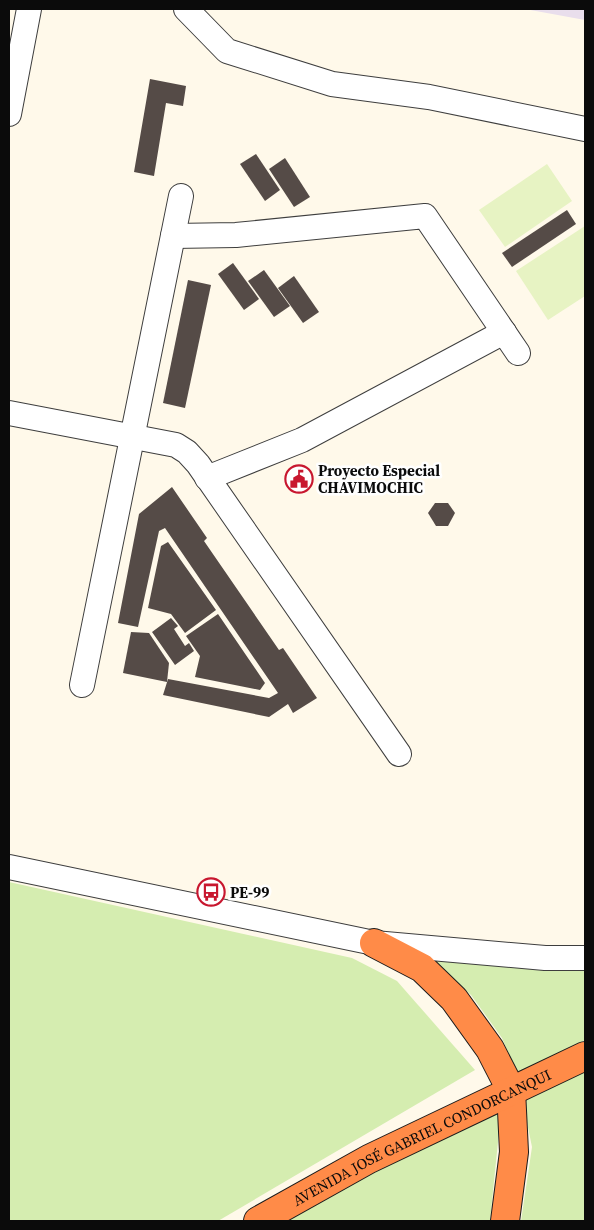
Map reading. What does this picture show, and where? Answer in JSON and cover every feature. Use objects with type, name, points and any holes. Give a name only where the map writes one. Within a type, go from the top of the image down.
[{"type":"highway","points":[[374,944],[422,968],[454,999],[490,1049],[511,1090],[514,1152],[505,1221]]},
{"type":"highway","name":"AVENIDA JOSÉ GABRIEL CONDORCANQUI","points":[[258,1221],[369,1159],[585,1056]]},
{"type":"street","points":[[9,114],[29,9]]},
{"type":"street","points":[[186,9],[228,51],[332,84],[429,97],[585,129]]},
{"type":"street","points":[[82,685],[181,196]]},
{"type":"street","points":[[173,236],[236,235],[425,216],[518,354]]},
{"type":"street","points":[[207,478],[302,440],[504,332]]},
{"type":"street","points":[[9,413],[176,445],[187,452],[399,754]]},
{"type":"street","points":[[13,866],[374,944],[545,958],[585,958]]},
{"type":"shaded area","points":[[525,9],[585,9],[585,20]]},
{"type":"green space","points":[[547,164],[572,201],[505,247],[479,210]]},
{"type":"green space","points":[[585,226],[585,296],[548,320],[516,271]]},
{"type":"green space","points":[[9,882],[352,958],[397,981],[475,1070],[218,1221],[9,1221]]},
{"type":"green space","points":[[428,956],[585,964],[585,1040],[517,1075],[502,1038],[471,995]]},
{"type":"green space","points":[[585,1067],[585,1221],[521,1221],[532,1147],[522,1098]]},
{"type":"green space","points":[[501,1112],[490,1221],[288,1221],[373,1170]]},
{"type":"building","points":[[150,79],[186,86],[183,106],[166,103],[154,176],[134,172]]},
{"type":"building","points":[[256,154],[280,190],[265,201],[240,164]]},
{"type":"building","points":[[285,158],[310,197],[294,207],[269,169]]},
{"type":"building","points":[[567,210],[576,224],[512,267],[502,253]]},
{"type":"building","points":[[233,263],[259,299],[244,310],[218,274]]},
{"type":"building","points":[[264,270],[290,306],[274,317],[248,281]]},
{"type":"building","points":[[294,276],[319,312],[303,323],[278,288]]},
{"type":"building","points":[[188,280],[211,285],[185,408],[163,403]]},
{"type":"building","points":[[172,487],[207,538],[204,541],[279,650],[283,648],[317,698],[293,713],[288,704],[269,717],[163,695],[168,679],[269,698],[278,693],[165,528],[159,531],[138,627],[118,623],[139,514]]},
{"type":"building","points":[[435,503],[448,503],[455,513],[448,526],[436,526],[428,513]]},
{"type":"building","points":[[168,542],[216,610],[185,633],[171,614],[148,608],[161,546]]},
{"type":"building","points":[[218,614],[265,683],[260,690],[195,677],[200,656],[186,636]]},
{"type":"building","points":[[171,618],[178,626],[174,629],[185,646],[189,643],[194,651],[175,665],[152,632]]},
{"type":"building","points":[[131,632],[149,633],[169,663],[167,682],[123,673]]},
{"type":"place","name":"Proyecto Especial CHAVIMOCHIC","points":[[299,479]]},
{"type":"place","name":"PE-99","points":[[211,892]]}]
